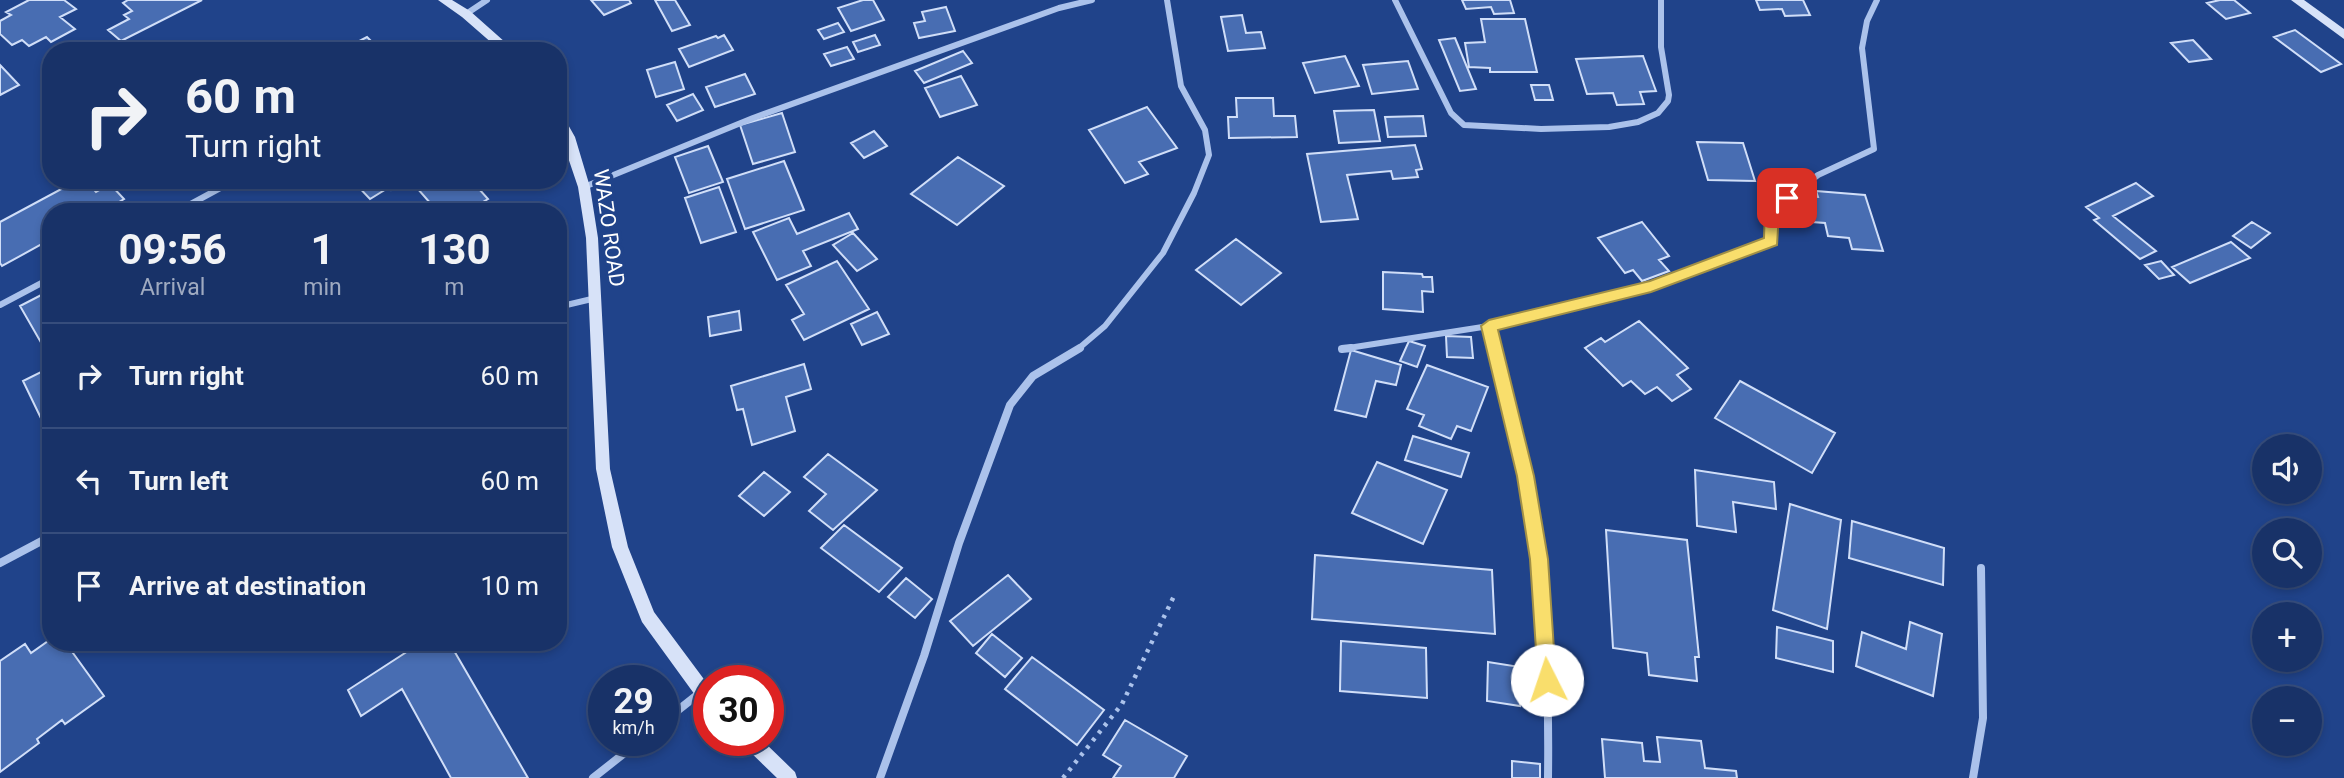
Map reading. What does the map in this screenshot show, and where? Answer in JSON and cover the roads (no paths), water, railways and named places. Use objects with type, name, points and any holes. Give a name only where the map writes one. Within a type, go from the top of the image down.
[{"type":"main road","points":[[444,0],[466,14],[495,42]]},
{"type":"main road","points":[[2297,0],[2344,35]]},
{"type":"main road","name":"WAZO ROAD","points":[[567,133],[584,187],[592,239],[597,298],[603,469],[620,547],[648,617],[693,679]]},
{"type":"main road","points":[[766,756],[789,778]]},
{"type":"street","points":[[466,14],[487,0]]},
{"type":"street","points":[[584,187],[753,118],[1059,8],[1092,0]]},
{"type":"street","points":[[880,778],[924,656],[959,543],[1010,405],[1033,376],[1074,354],[1114,315],[1163,253],[1194,193],[1209,155],[1205,130],[1181,86],[1167,0]]},
{"type":"street","points":[[1395,0],[1451,113],[1465,125],[1571,130],[1631,123],[1658,116],[1668,103],[1668,82],[1662,53],[1661,0]]},
{"type":"street","points":[[1342,349],[1489,326],[1651,286],[1772,242],[1772,210],[1818,175],[1874,149],[1862,48],[1867,21],[1877,0]]},
{"type":"street","points":[[193,203],[218,189]]},
{"type":"street","points":[[0,305],[42,283]]},
{"type":"street","points":[[567,305],[597,298]]},
{"type":"street","points":[[1489,326],[1526,476],[1539,559],[1549,704],[1548,778]]},
{"type":"street","points":[[0,564],[42,542]]},
{"type":"street","points":[[1973,778],[1983,718],[1982,568]]},
{"type":"street","points":[[593,778],[621,756]]}]
